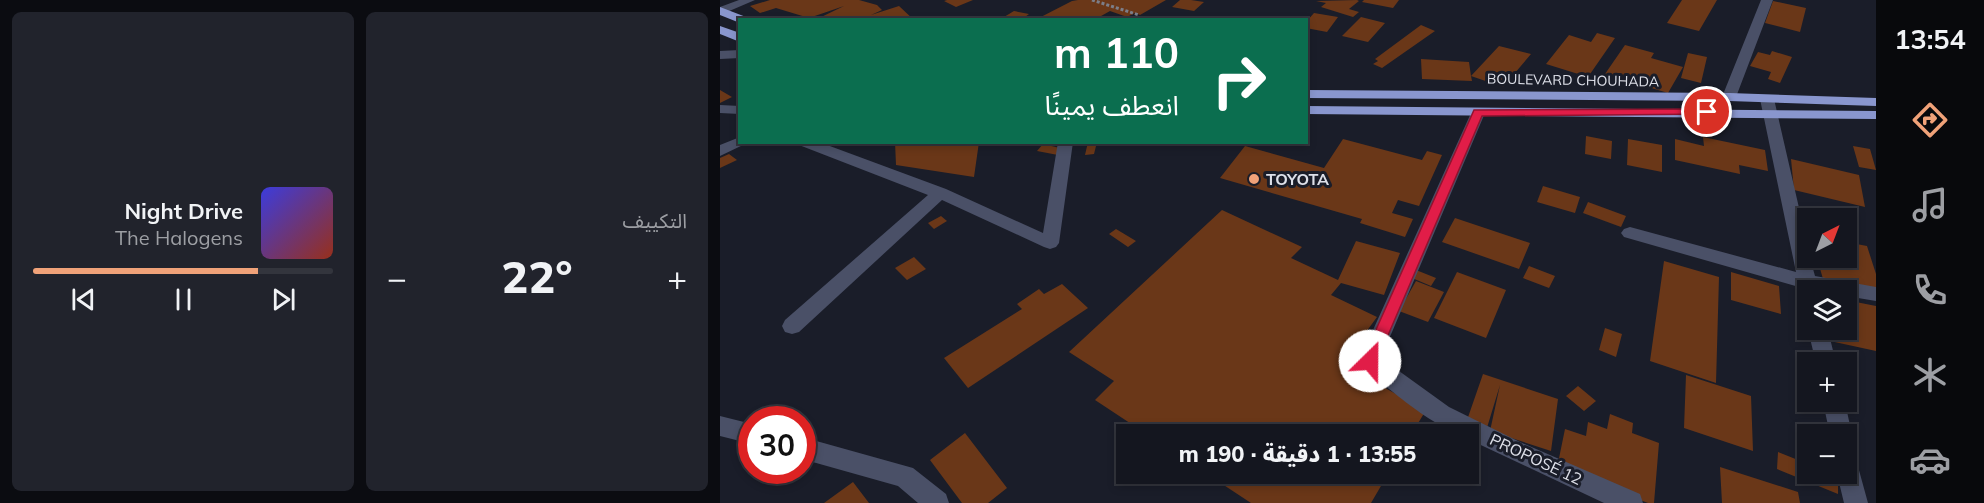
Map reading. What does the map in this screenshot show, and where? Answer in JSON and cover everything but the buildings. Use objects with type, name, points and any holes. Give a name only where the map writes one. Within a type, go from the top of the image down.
[{"type":"highway","points":[[720,11],[738,18]]},
{"type":"highway","points":[[720,30],[738,37]]},
{"type":"highway","name":"BOULEVARD CHOUHADA","points":[[1308,94],[1729,97],[1769,106],[1876,102]]},
{"type":"highway","points":[[1308,110],[1478,113],[1769,106],[1876,115]]},
{"type":"street","points":[[720,11],[749,0]]},
{"type":"street","points":[[1729,97],[1767,0]]},
{"type":"street","points":[[720,55],[738,54]]},
{"type":"street","points":[[1769,106],[1794,230],[1807,280]]},
{"type":"street","points":[[720,109],[738,110]]},
{"type":"street","name":"PROPOSÉ 12","points":[[1478,113],[1370,361],[1441,414],[1515,451],[1631,503]]},
{"type":"street","points":[[720,151],[738,142]]},
{"type":"street","points":[[809,144],[940,194],[1050,243],[1066,144]]},
{"type":"street","points":[[792,326],[940,194]]},
{"type":"street","points":[[1630,233],[1797,283]]},
{"type":"street","points":[[1857,292],[1876,294]]},
{"type":"street","points":[[720,426],[738,430]]},
{"type":"street","points":[[816,452],[905,476],[937,503]]},
{"type":"street","points":[[1852,484],[1856,503]]},
{"type":"path","points":[[1092,0],[1139,15]]},
{"type":"place","name":"TOYOTA","points":[[1254,179]]},
{"type":"route","points":[[1370,361],[1478,113],[1707,112]]}]
